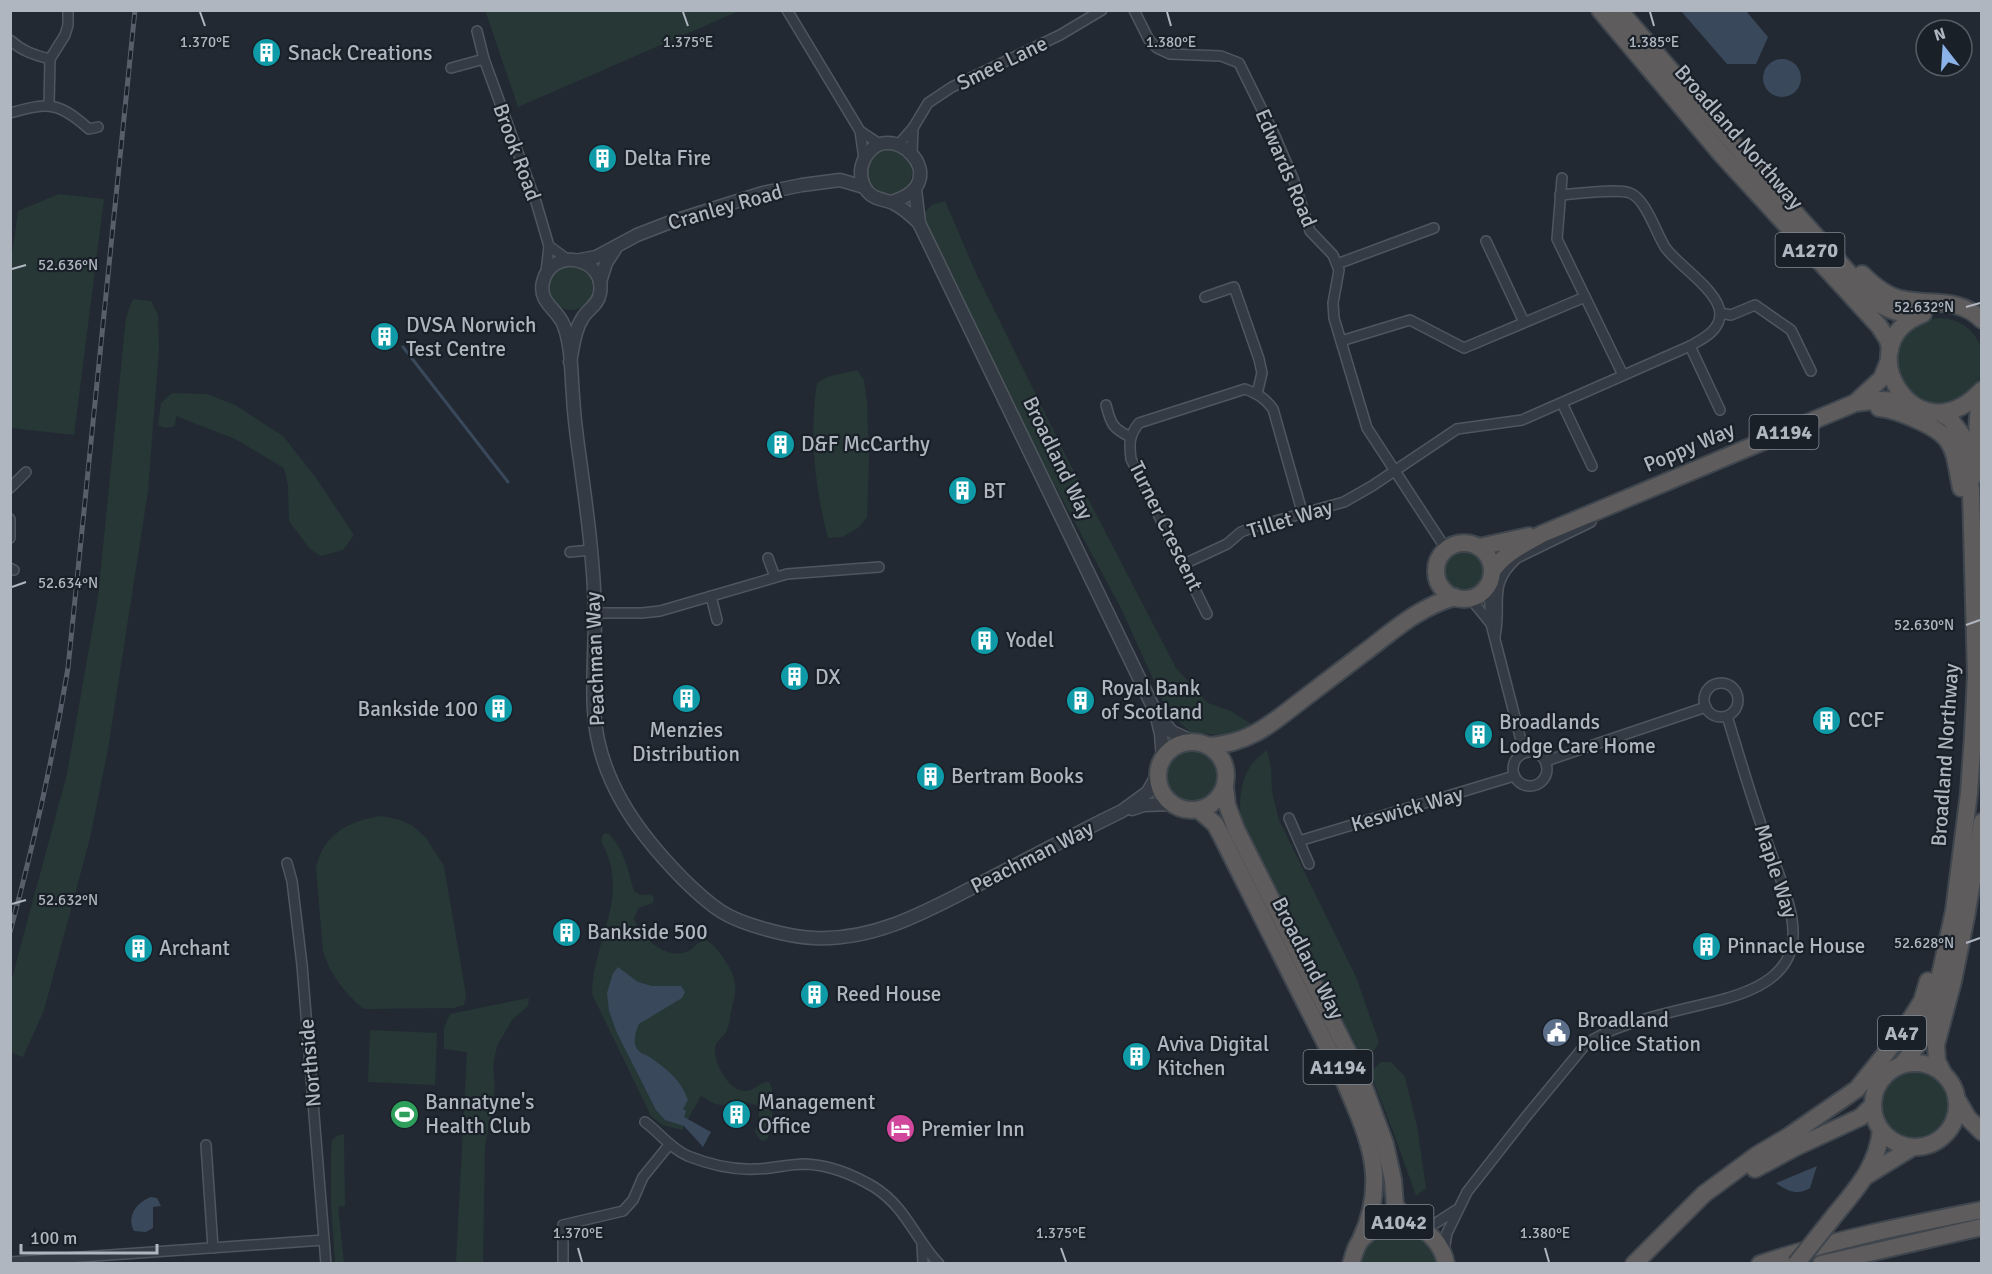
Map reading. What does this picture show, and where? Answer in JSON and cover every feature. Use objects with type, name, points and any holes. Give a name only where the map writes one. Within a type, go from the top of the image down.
[{"type":"highway","name":"Broadland Northway","points":[[1600,10],[1722,155],[1879,326],[1888,340],[1890,377],[1897,390],[1907,401]]},
{"type":"highway","name":"Broadland Northway","points":[[1619,10],[1744,157],[1873,300],[1900,314],[1952,312],[1967,319],[1982,334]]},
{"type":"highway","points":[[1744,157],[1792,201],[1872,285],[1899,299],[1956,304],[1971,311],[1982,320]]},
{"type":"highway","name":"Poppy Way","points":[[1855,403],[1882,378],[1901,328],[1921,314]]},
{"type":"highway","points":[[1907,401],[1928,412],[1940,413],[1956,410],[1971,402],[1982,391]]},
{"type":"highway","points":[[1982,391],[1976,431],[1982,475]]},
{"type":"highway","name":"Poppy Way","points":[[1491,577],[1499,562],[1509,553],[1542,534],[1714,461],[1855,403],[1880,400],[1907,401]]},
{"type":"highway","points":[[1714,461],[1759,451],[1872,407],[1883,408],[1919,421],[1940,431],[1953,451],[1961,488],[1972,573]]},
{"type":"highway","name":"Broadland Northway","points":[[1902,1064],[1921,1041],[1928,1025],[1954,911],[1973,736],[1976,675],[1971,491],[1967,452],[1962,435],[1956,426],[1940,413]]},
{"type":"highway","name":"Poppy Way","points":[[1479,547],[1542,534]]},
{"type":"highway","points":[[1248,738],[1232,759],[1226,781],[1214,803],[1199,810],[1185,809],[1172,804],[1162,791],[1160,767],[1169,750],[1177,745],[1225,745],[1248,738],[1266,727],[1407,620],[1435,603],[1477,596],[1491,577],[1491,561],[1486,553],[1479,547],[1462,543],[1446,549],[1441,555],[1432,587],[1407,620]]},
{"type":"highway","points":[[1436,571],[1441,587],[1462,598]]},
{"type":"highway","points":[[1201,744],[1222,759],[1226,781]]},
{"type":"highway","name":"Broadland Way","points":[[1226,781],[1227,805],[1236,829],[1360,1076],[1385,1144],[1393,1180],[1395,1205],[1414,1225]]},
{"type":"highway","name":"Broadland Way","points":[[1199,810],[1215,824],[1220,833],[1339,1070],[1357,1111],[1372,1157],[1376,1182],[1373,1208],[1361,1239]]},
{"type":"highway","name":"Broadland Northway","points":[[1943,1073],[1936,1061],[1936,1044],[1953,981],[1982,822]]},
{"type":"highway","name":"A47","points":[[1634,1263],[1704,1194],[1756,1155],[1789,1136],[1857,1089],[1890,1048],[1922,1001],[1942,932],[1961,852]]},
{"type":"highway","points":[[1958,1101],[1951,1126],[1944,1135],[1935,1142],[1913,1147],[1895,1142],[1881,1130],[1876,1123],[1872,1106],[1880,1080],[1886,1073],[1902,1064],[1917,1062],[1943,1073],[1953,1086],[1965,1113],[1982,1132]]},
{"type":"highway","name":"A47","points":[[1634,1263],[1734,1183],[1763,1164],[1861,1117],[1872,1106]]},
{"type":"highway","points":[[1796,1263],[1866,1176],[1878,1151],[1881,1130]]},
{"type":"highway","points":[[1866,1176],[1913,1147]]},
{"type":"highway","points":[[1760,1263],[1876,1232],[1982,1210]]},
{"type":"highway","name":"A1042","points":[[1351,1263],[1361,1239],[1371,1230],[1382,1225],[1414,1225],[1431,1234],[1445,1258]]},
{"type":"highway","points":[[1821,1263],[1982,1227]]},
{"type":"street","points":[[49,105],[50,59],[65,34],[68,25],[68,10]]},
{"type":"street","points":[[788,10],[860,131],[881,145]]},
{"type":"street","name":"Smee Lane","points":[[898,145],[913,128],[928,103],[952,87],[1060,35],[1102,10]]},
{"type":"street","name":"Edwards Road","points":[[1134,10],[1149,40],[1157,48],[1170,54],[1221,56],[1239,63],[1293,178],[1310,231],[1333,255],[1337,264]]},
{"type":"street","name":"Brook Road","points":[[477,31],[484,59],[536,202],[549,246],[546,272]]},
{"type":"street","points":[[10,40],[31,54],[50,59]]},
{"type":"street","points":[[451,68],[484,59]]},
{"type":"street","points":[[10,113],[49,105],[94,128],[87,140]]},
{"type":"street","name":"Smee Lane","points":[[912,153],[913,128]]},
{"type":"street","points":[[860,131],[863,164],[861,176],[864,187]]},
{"type":"street","points":[[863,164],[870,152],[881,145],[898,145],[912,153]]},
{"type":"street","name":"Broadland Way","points":[[912,153],[919,169],[919,179],[915,189],[919,223],[1156,713],[1161,734],[1160,767]]},
{"type":"street","name":"Cranley Road","points":[[840,180],[863,164]]},
{"type":"street","points":[[1562,178],[1557,239],[1623,375]]},
{"type":"street","name":"Cranley Road","points":[[574,260],[596,257],[647,231],[773,191],[840,180],[864,187]]},
{"type":"street","name":"Broadland Way","points":[[864,187],[878,200],[891,202],[906,211],[919,223]]},
{"type":"street","points":[[891,202],[905,198],[915,189]]},
{"type":"street","points":[[1560,195],[1618,192],[1630,193],[1640,200],[1665,247],[1708,291],[1720,313],[1731,315],[1755,305],[1791,330],[1811,371]]},
{"type":"street","points":[[1434,228],[1337,264],[1339,270],[1333,310],[1367,428],[1446,549]]},
{"type":"street","points":[[1486,241],[1524,322]]},
{"type":"street","points":[[549,246],[590,266],[600,282]]},
{"type":"street","points":[[600,282],[606,263],[616,248]]},
{"type":"street","points":[[546,272],[556,263],[574,260]]},
{"type":"street","name":"Peachman Way","points":[[546,272],[542,289],[544,300],[557,314],[565,329],[574,422],[591,549],[595,613],[593,687],[597,735],[606,769],[618,797],[644,835],[693,889],[723,912],[784,934],[814,938],[850,936],[885,928],[933,908],[1122,811],[1148,792],[1160,767]]},
{"type":"street","name":"Peachman Way","points":[[570,362],[573,343],[583,316],[592,309],[597,301],[600,282]]},
{"type":"street","points":[[1205,297],[1234,287],[1262,373],[1257,394],[1266,398],[1273,409],[1303,515]]},
{"type":"street","points":[[1341,341],[1410,320],[1464,348],[1585,297]]},
{"type":"street","name":"Tillet Way","points":[[1184,564],[1227,544],[1241,532],[1344,502],[1457,429],[1522,420],[1690,346],[1707,336],[1717,325],[1720,313]]},
{"type":"street","points":[[557,314],[570,317],[583,316]]},
{"type":"street","points":[[1690,346],[1720,410]]},
{"type":"street","name":"Turner Crescent","points":[[1208,614],[1131,459],[1129,444],[1131,432],[1139,423],[1245,389],[1257,394]]},
{"type":"street","points":[[1562,403],[1592,466]]},
{"type":"street","name":"Turner Crescent","points":[[1106,405],[1110,421],[1115,429],[1130,437]]},
{"type":"street","points":[[10,488],[26,472]]},
{"type":"street","points":[[1495,636],[1498,622],[1496,592],[1499,579],[1508,566],[1517,558],[1589,523],[1642,492]]},
{"type":"street","points":[[10,519],[10,538]]},
{"type":"street","points":[[570,552],[591,549]]},
{"type":"street","points":[[768,558],[775,577]]},
{"type":"street","points":[[595,613],[642,614],[660,611],[775,577],[802,572],[879,567]]},
{"type":"street","points":[[1491,577],[1491,624],[1524,752]]},
{"type":"street","points":[[711,596],[717,620]]},
{"type":"street","points":[[1462,598],[1491,624]]},
{"type":"street","points":[[1719,683],[1734,689],[1738,699],[1735,709],[1727,716],[1715,716],[1706,707],[1704,699],[1710,687],[1719,683]]},
{"type":"street","points":[[1546,761],[1706,707]]},
{"type":"street","name":"Broadland Way","points":[[1156,713],[1172,732],[1201,744]]},
{"type":"street","name":"Maple Way","points":[[1445,1258],[1444,1240],[1467,1192],[1586,1044],[1596,1037],[1619,1028],[1752,989],[1776,974],[1786,959],[1794,935],[1793,916],[1753,801],[1727,716]]},
{"type":"street","points":[[1524,752],[1538,753],[1546,761],[1547,773],[1535,786],[1522,784],[1514,776],[1514,760],[1524,752]]},
{"type":"street","name":"Keswick Way","points":[[1299,841],[1514,776]]},
{"type":"street","name":"Peachman Way","points":[[1122,811],[1144,805],[1172,804]]},
{"type":"street","points":[[1289,818],[1309,864]]},
{"type":"street","name":"Northside","points":[[287,863],[292,881],[302,965],[326,1263]]},
{"type":"street","points":[[645,1122],[669,1145],[696,1159],[729,1167],[755,1169],[807,1164],[832,1168],[857,1178],[876,1188],[892,1201],[908,1218],[922,1243],[939,1263]]},
{"type":"street","points":[[206,1145],[213,1248]]},
{"type":"street","points":[[563,1263],[563,1225],[623,1211],[633,1200],[642,1177],[669,1145]]},
{"type":"street","name":"Maple Way","points":[[1414,1225],[1436,1223],[1458,1208]]},
{"type":"street","points":[[10,1262],[324,1240]]},
{"type":"street","points":[[922,1243],[922,1263]]},
{"type":"shaded area","points":[[485,10],[739,10],[739,11],[518,107]]},
{"type":"shaded area","points":[[890,150],[898,151],[906,156],[911,164],[911,180],[906,188],[898,193],[890,194],[882,193],[874,188],[869,180],[868,172],[869,164],[874,156],[882,151]]},
{"type":"shaded area","points":[[59,194],[104,199],[74,435],[11,428],[10,269],[18,211]]},
{"type":"shaded area","points":[[945,201],[976,273],[1068,460],[1176,668],[1208,703],[1231,711],[1251,724],[1241,732],[1227,736],[1190,732],[1165,706],[1122,610],[1053,482],[930,236],[923,214],[932,205]]},
{"type":"shaded area","points":[[571,266],[586,273],[593,288],[586,303],[571,310],[556,303],[549,288],[556,273]]},
{"type":"shaded area","points":[[133,299],[151,301],[158,315],[159,349],[148,491],[108,749],[90,838],[44,1010],[23,1057],[14,1054],[11,1050],[11,982],[67,774],[98,597],[126,317]]},
{"type":"shaded area","points":[[1940,318],[1957,321],[1971,330],[1980,344],[1983,361],[1980,378],[1971,392],[1957,401],[1940,404],[1923,401],[1909,392],[1900,378],[1897,361],[1900,344],[1909,330],[1923,321]]},
{"type":"shaded area","points":[[857,370],[864,380],[867,402],[869,462],[867,517],[858,528],[842,537],[828,538],[815,461],[814,422],[817,383],[827,377]]},
{"type":"shaded area","points":[[172,393],[207,394],[235,405],[283,436],[316,478],[354,535],[343,550],[321,556],[310,549],[289,521],[288,486],[284,468],[235,439],[176,416],[175,426],[165,428],[158,425],[161,403]]},
{"type":"shaded area","points":[[1464,549],[1479,555],[1485,570],[1479,585],[1464,591],[1449,585],[1443,570],[1449,555]]},
{"type":"shaded area","points":[[1193,750],[1207,754],[1215,762],[1219,776],[1215,790],[1207,798],[1193,802],[1179,798],[1171,790],[1167,776],[1171,762],[1179,754]]},
{"type":"shaded area","points":[[1267,750],[1271,767],[1272,792],[1279,820],[1356,977],[1379,1042],[1374,1051],[1362,1052],[1357,1047],[1243,826],[1240,802],[1242,786],[1252,764]]},
{"type":"shaded area","points":[[382,816],[413,826],[426,838],[444,866],[466,995],[464,1005],[454,1008],[364,1009],[339,983],[326,959],[323,951],[316,868],[320,856],[332,838],[349,825]]},
{"type":"shaded area","points":[[608,833],[622,853],[634,891],[641,895],[650,894],[654,897],[653,903],[639,908],[634,918],[647,939],[662,950],[678,954],[689,951],[706,940],[717,949],[730,969],[735,986],[734,1000],[726,1033],[718,1040],[715,1054],[723,1075],[738,1089],[748,1091],[769,1082],[773,1095],[773,1110],[768,1138],[764,1141],[760,1140],[755,1132],[759,1107],[750,1103],[721,1105],[701,1096],[682,1130],[662,1125],[651,1116],[592,994],[598,954],[612,899],[613,881],[610,861],[601,841],[603,834]]},
{"type":"shaded area","points":[[529,998],[528,1006],[512,1020],[497,1046],[493,1066],[495,1089],[485,1147],[483,1263],[456,1263],[467,1052],[444,1049],[444,1028],[450,1014]]},
{"type":"shaded area","points":[[370,1030],[437,1033],[435,1085],[368,1082]]},
{"type":"shaded area","points":[[1381,1062],[1391,1062],[1405,1077],[1417,1126],[1426,1188],[1416,1196],[1370,1072]]},
{"type":"shaded area","points":[[1909,1070],[1923,1070],[1935,1075],[1945,1085],[1950,1104],[1945,1123],[1935,1133],[1923,1138],[1909,1138],[1897,1133],[1887,1123],[1882,1111],[1882,1097],[1887,1085],[1897,1075]]},
{"type":"shaded area","points":[[344,1134],[345,1206],[338,1207],[344,1263],[335,1263],[331,1204],[331,1152],[332,1140]]},
{"type":"shaded area","points":[[1393,1229],[1417,1234],[1427,1243],[1439,1264],[1358,1264],[1363,1251],[1371,1241],[1380,1234]]},
{"type":"water","points":[[1681,11],[1746,11],[1768,37],[1756,64],[1727,64]]},
{"type":"water","points":[[1782,59],[1795,65],[1801,78],[1795,91],[1782,97],[1769,91],[1763,78],[1769,65]]},
{"type":"water","points":[[618,967],[638,982],[652,986],[681,986],[685,992],[682,998],[639,1024],[635,1041],[639,1051],[663,1067],[682,1087],[688,1100],[683,1109],[686,1111],[684,1117],[711,1132],[703,1147],[684,1126],[665,1120],[656,1110],[617,1033],[609,1011],[607,993],[613,973]]},
{"type":"water","points":[[1817,1166],[1810,1188],[1806,1190],[1793,1192],[1776,1183]]},
{"type":"water","points":[[151,1197],[157,1198],[161,1206],[153,1207],[153,1228],[146,1232],[134,1231],[131,1220],[134,1210],[141,1202]]},
{"type":"waterway","points":[[403,347],[508,482]]},
{"type":"railway","points":[[10,932],[42,800],[68,668],[135,10]]},
{"type":"place","name":"Snack Creations","points":[[267,53]]},
{"type":"place","name":"Delta Fire","points":[[603,158]]},
{"type":"place","name":"DVSA Norwich Test Centre","points":[[385,337]]},
{"type":"place","name":"D&F McCarthy","points":[[780,444]]},
{"type":"place","name":"BT","points":[[962,491]]},
{"type":"place","name":"Yodel","points":[[985,640]]},
{"type":"place","name":"DX","points":[[794,677]]},
{"type":"place","name":"Menzies Distribution","points":[[686,699]]},
{"type":"place","name":"Royal Bank of Scotland","points":[[1080,700]]},
{"type":"place","name":"Bankside 100","points":[[499,709]]},
{"type":"place","name":"CCF","points":[[1827,720]]},
{"type":"place","name":"Broadlands Lodge Care Home","points":[[1478,734]]},
{"type":"place","name":"Bertram Books","points":[[930,776]]},
{"type":"place","name":"Bankside 500","points":[[566,932]]},
{"type":"place","name":"Pinnacle House","points":[[1706,946]]},
{"type":"place","name":"Archant","points":[[138,948]]},
{"type":"place","name":"Reed House","points":[[815,994]]},
{"type":"place","name":"Broadland Police Station","points":[[1556,1032]]},
{"type":"place","name":"Aviva Digital Kitchen","points":[[1136,1056]]},
{"type":"place","name":"Bannatyne's Health Club","points":[[404,1114]]},
{"type":"place","name":"Management Office","points":[[737,1114]]},
{"type":"place","name":"Premier Inn","points":[[900,1129]]}]
